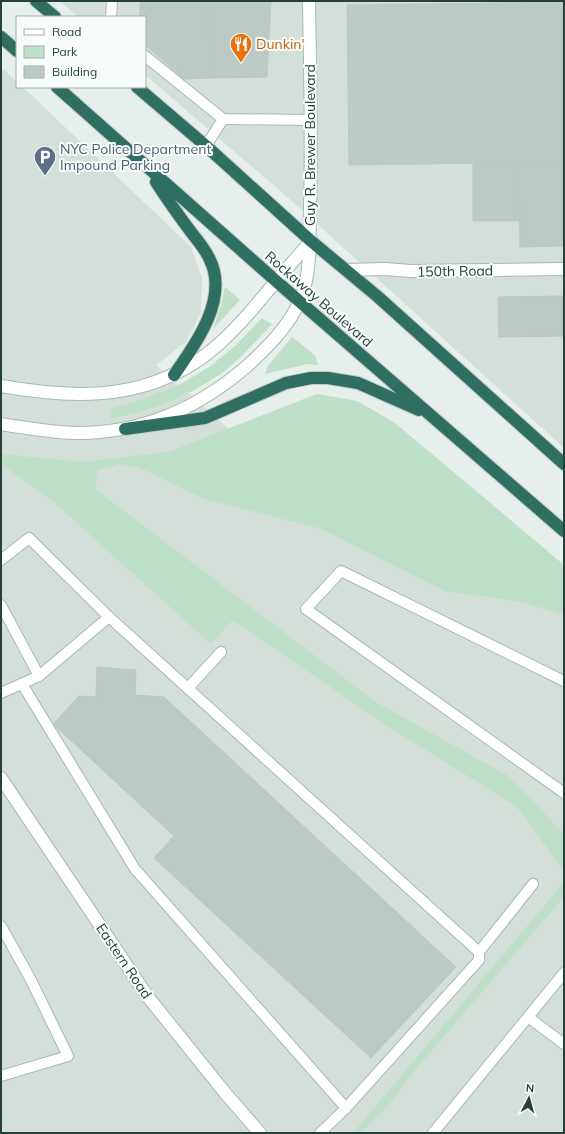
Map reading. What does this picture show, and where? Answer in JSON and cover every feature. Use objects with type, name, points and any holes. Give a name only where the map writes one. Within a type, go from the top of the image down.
[{"type":"highway","points":[[36,1],[54,16]]},
{"type":"highway","points":[[1,37],[16,50]]},
{"type":"highway","name":"Rockaway Boulevard","points":[[58,88],[143,165],[564,531]]},
{"type":"highway","points":[[138,88],[206,146],[310,241],[383,302],[564,464]]},
{"type":"highway","points":[[143,165],[206,253],[211,261],[216,281],[208,320],[197,341],[174,375]]},
{"type":"highway","points":[[125,428],[205,418],[279,385],[311,378],[328,378],[358,382],[432,416]]},
{"type":"street","name":"Guy R. Brewer Boulevard","points":[[32,429],[75,433],[125,428],[146,424],[192,405],[235,376],[252,361],[289,321],[300,302],[307,276],[310,241],[312,177],[309,1]]},
{"type":"street","points":[[1,386],[65,394],[104,394],[141,387],[174,375],[218,345],[244,318],[310,241]]},
{"type":"street","name":"150th Road","points":[[346,270],[385,269],[411,271],[564,269]]},
{"type":"street","points":[[1,424],[32,429]]},
{"type":"street","points":[[1,433],[32,429]]},
{"type":"street","name":"Eastern Road","points":[[1,778],[148,997],[226,1094],[260,1133]]},
{"type":"lane","points":[[111,16],[112,1]]},
{"type":"lane","points":[[146,57],[223,119],[310,120]]},
{"type":"lane","points":[[206,146],[223,119]]},
{"type":"lane","points":[[1,560],[29,538],[109,617],[479,952]]},
{"type":"lane","points":[[564,681],[341,571],[306,609],[564,793]]},
{"type":"lane","points":[[1,605],[39,676]]},
{"type":"lane","points":[[1,693],[39,676],[109,617]]},
{"type":"lane","points":[[188,688],[221,652]]},
{"type":"lane","points":[[22,684],[135,869],[346,1108]]},
{"type":"lane","points":[[320,1133],[346,1108],[479,960],[479,952],[533,884]]},
{"type":"lane","points":[[1,926],[31,980],[68,1056],[1,1076]]},
{"type":"lane","points":[[433,1133],[564,973]]},
{"type":"lane","points":[[528,1017],[564,1044]]},
{"type":"shaded area","points":[[60,1],[564,1],[564,448],[285,195],[146,76],[146,16],[77,16]]},
{"type":"shaded area","points":[[1,67],[16,81],[16,88],[24,88],[191,247],[202,278],[201,312],[186,342],[156,365],[229,429],[317,394],[357,401],[395,423],[564,565],[564,1133],[1,1133]]},
{"type":"green space","points":[[225,287],[240,300],[213,329],[221,305]]},
{"type":"green space","points":[[262,318],[272,324],[250,348],[226,370],[196,389],[173,400],[137,413],[111,419],[110,409],[137,401],[179,385],[209,367],[234,347]]},
{"type":"green space","points":[[292,337],[315,355],[318,365],[307,364],[265,374],[268,366]]},
{"type":"green space","points":[[317,394],[357,401],[395,423],[564,565],[564,615],[522,602],[445,591],[322,529],[204,499],[140,468],[120,464],[98,470],[95,489],[376,702],[510,777],[564,834],[564,871],[516,806],[384,724],[233,620],[211,644],[49,498],[1,464],[1,454],[82,462],[168,452]]},
{"type":"green space","points":[[564,882],[564,897],[421,1063],[387,1107],[361,1133],[353,1133]]},
{"type":"building","points":[[140,1],[208,1],[209,78],[184,79],[146,46],[146,16],[140,16]]},
{"type":"building","points":[[208,1],[271,1],[267,77],[209,78]]},
{"type":"building","points":[[564,2],[564,162],[349,165],[347,5]]},
{"type":"building","points":[[564,162],[564,246],[520,247],[519,163]]},
{"type":"building","points":[[473,163],[519,163],[519,221],[473,221]]},
{"type":"building","points":[[564,296],[564,336],[499,337],[498,297]]},
{"type":"building","points":[[97,667],[136,670],[135,695],[164,697],[456,967],[371,1058],[154,858],[174,836],[53,724],[79,696],[96,697]]},
{"type":"place","name":"Dunkin'","points":[[241,64]]},
{"type":"place","name":"NYC Police Department Impound Parking","points":[[45,176]]}]
